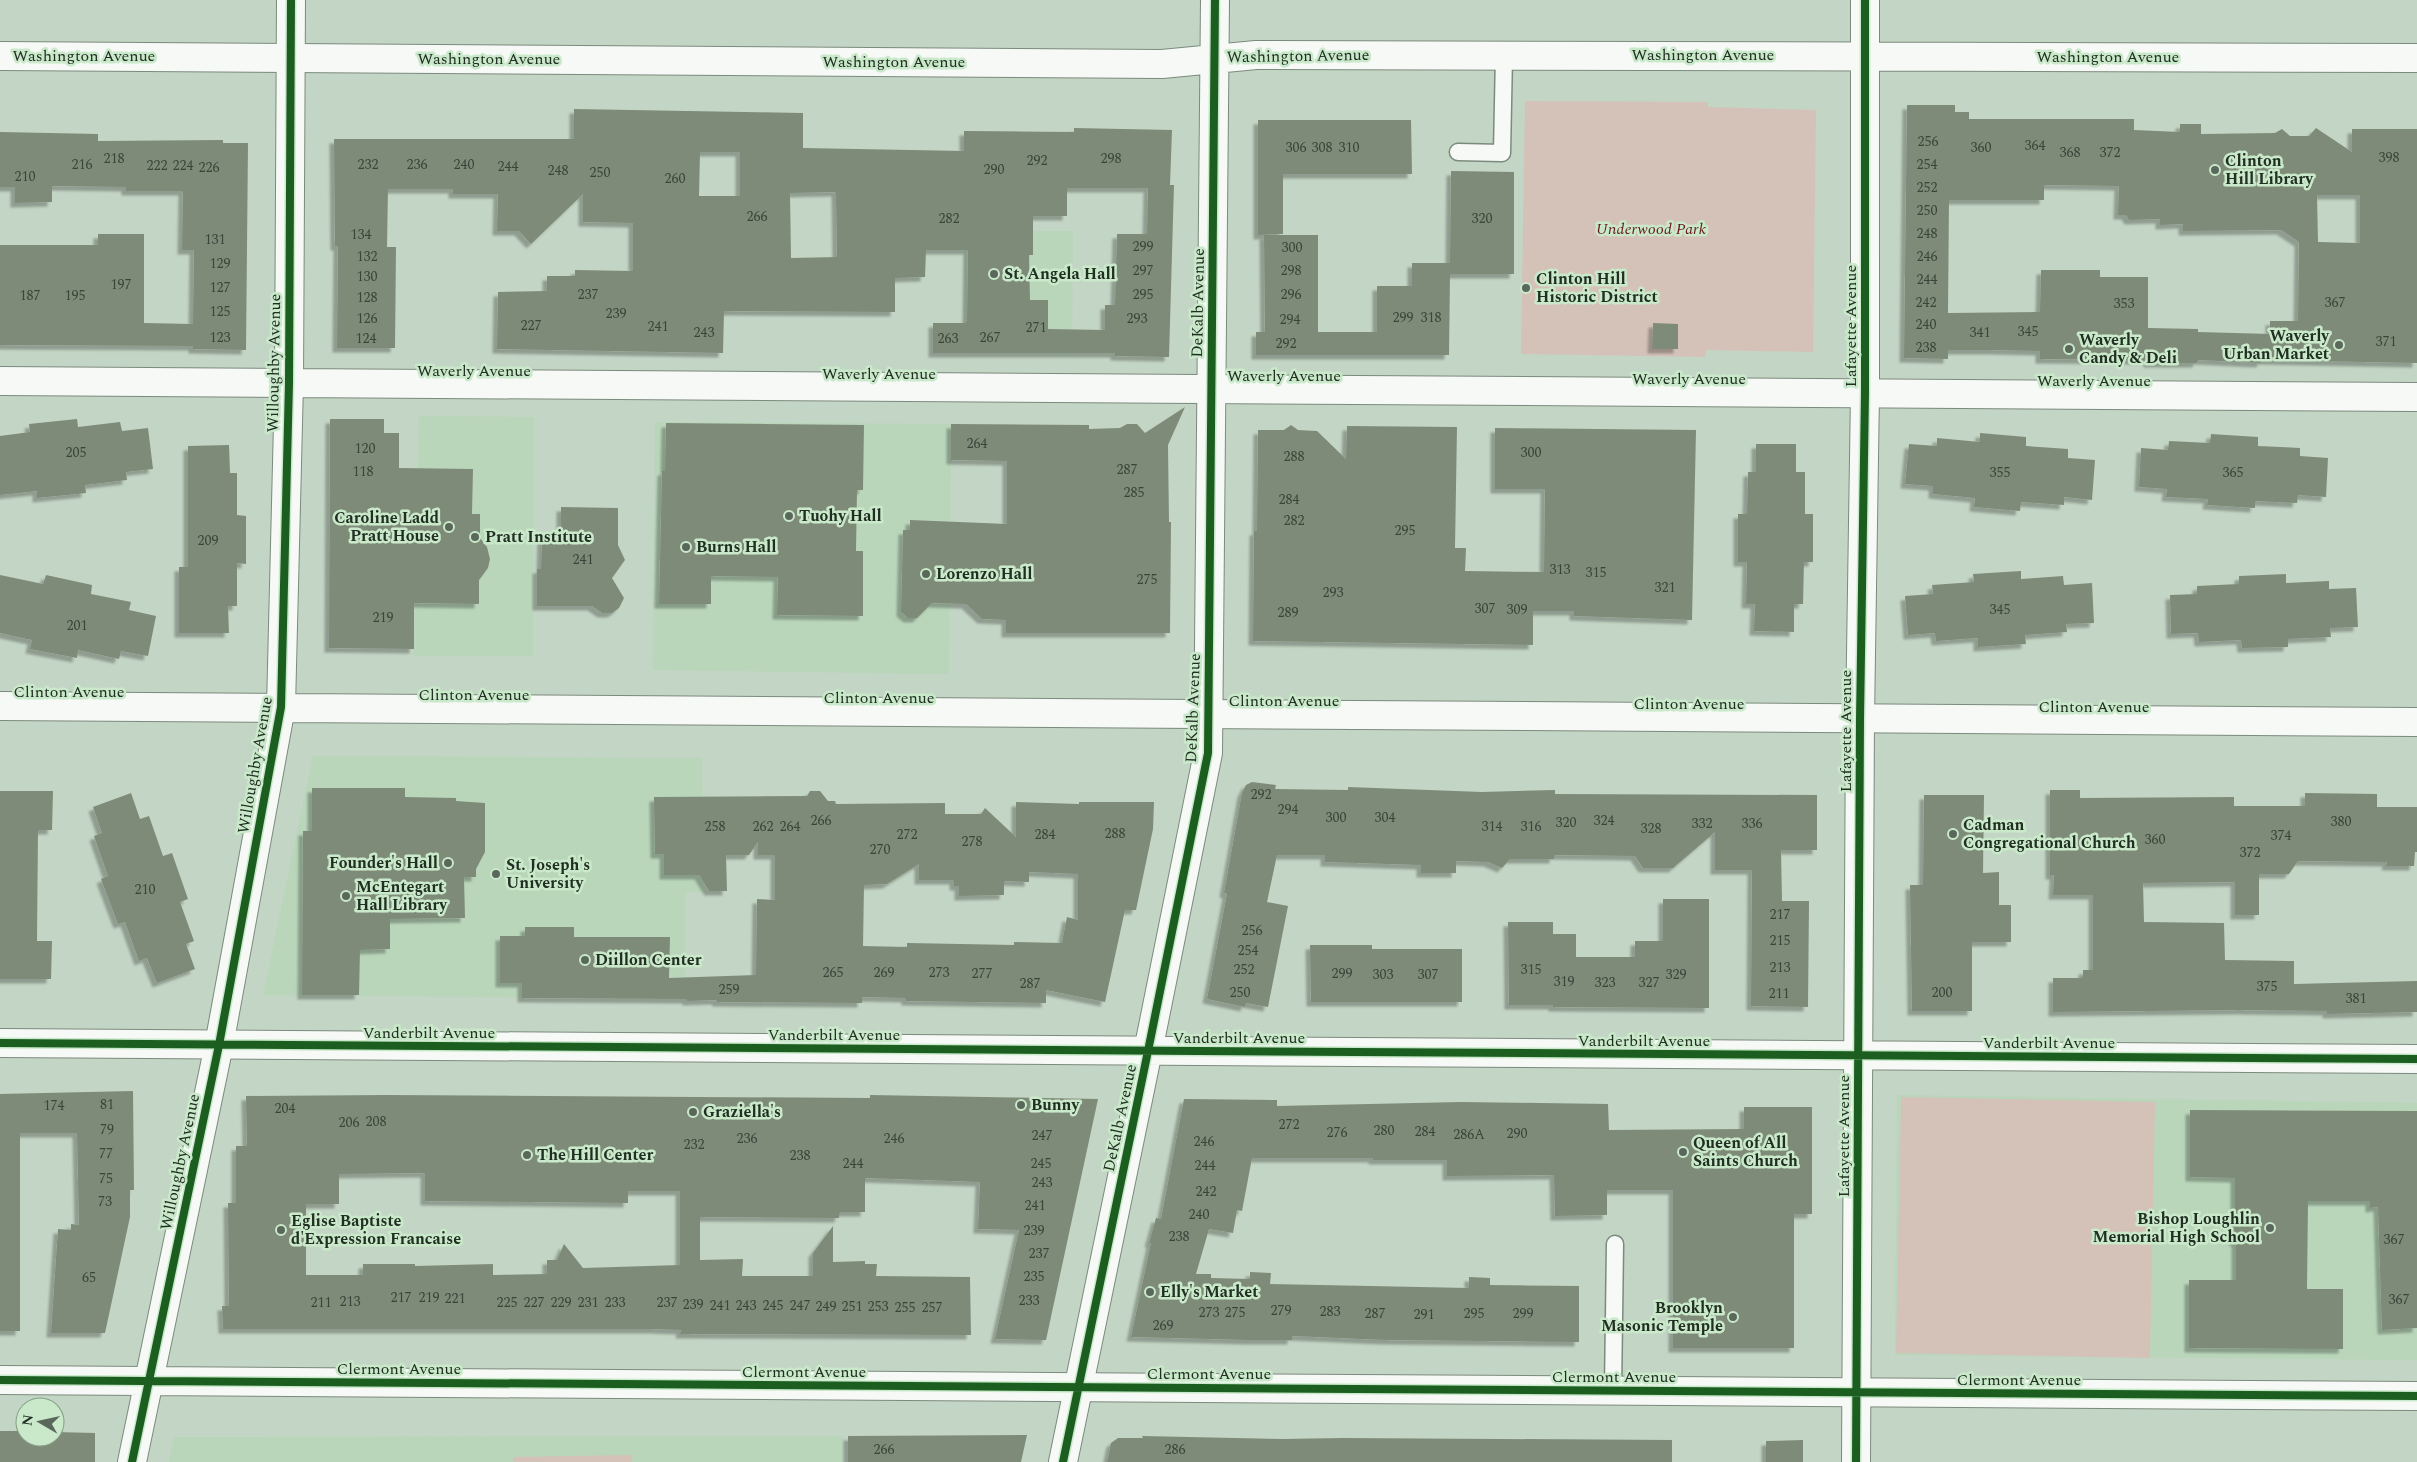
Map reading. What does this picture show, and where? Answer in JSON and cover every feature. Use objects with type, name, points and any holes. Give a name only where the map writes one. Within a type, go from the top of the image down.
[{"type":"street","name":"Willoughby Avenue","points":[[132,1462],[219,1045],[281,707],[288,384],[291,0]]},
{"type":"street","name":"DeKalb Avenue","points":[[1062,1462],[1208,753],[1215,0]]},
{"type":"street","name":"Lafayette Avenue","points":[[1856,1462],[1860,719],[1865,393],[1865,0]]},
{"type":"street","name":"Washington Avenue","points":[[0,56],[1152,64],[1256,54],[2417,58]]},
{"type":"street","name":"Waverly Avenue","points":[[0,381],[2417,397]]},
{"type":"street","name":"Clinton Avenue","points":[[0,706],[2417,722]]},
{"type":"street","name":"Vanderbilt Avenue","points":[[0,1043],[2417,1059]]},
{"type":"street","name":"Clermont Avenue","points":[[0,1380],[2417,1396]]},
{"type":"lane","points":[[1458,152],[1502,153],[1504,55]]},
{"type":"lane","points":[[1613,1391],[1615,1244]]},
{"type":"shaded area","points":[[964,131],[1025,131],[1024,228],[1033,228],[1034,231],[1073,231],[1072,354],[963,353]]},
{"type":"shaded area","name":"Pratt Institute","points":[[419,416],[534,417],[533,656],[414,656]]},
{"type":"shaded area","points":[[655,422],[951,424],[949,674],[653,670]]},
{"type":"shaded area","name":"St. Joseph's University","points":[[313,756],[702,758],[703,892],[685,892],[685,999],[263,995]]},
{"type":"shaded area","name":"Bishop Loughlin Memorial High School","points":[[1897,1095],[2417,1103],[2417,1360],[1895,1355]]},
{"type":"shaded area","points":[[844,1436],[844,1462],[169,1462],[174,1437]]},
{"type":"green space","name":"Underwood Park","points":[[1525,101],[1708,102],[1708,107],[1816,110],[1813,352],[1706,350],[1705,357],[1521,354]]},
{"type":"green space","points":[[1901,1097],[2155,1102],[2150,1358],[1896,1353]]},
{"type":"green space","points":[[632,1455],[632,1462],[513,1462],[513,1457]]},
{"type":"building","points":[[1907,105],[1955,105],[1955,112],[1969,112],[1969,119],[2134,119],[2134,130],[2180,132],[2180,124],[2201,124],[2201,134],[2275,133],[2282,129],[2290,136],[2309,136],[2316,128],[2352,152],[2352,129],[2417,129],[2417,363],[2262,360],[2261,363],[2198,360],[2197,363],[2148,363],[2148,360],[2040,359],[2040,351],[1991,350],[1948,350],[1948,359],[1904,358]],"holes":[[[2044,185],[2119,186],[2118,215],[2126,215],[2129,220],[2160,219],[2160,225],[2183,224],[2183,231],[2281,230],[2299,242],[2298,321],[2270,321],[2270,334],[2198,332],[2198,329],[2148,328],[2148,277],[2100,277],[2100,270],[2041,270],[2040,312],[1948,313],[1949,200],[2044,200]],[[2317,195],[2360,195],[2360,243],[2318,242]]]},
{"type":"building","points":[[574,109],[803,113],[803,148],[964,151],[964,131],[1074,132],[1074,128],[1172,130],[1170,185],[1174,185],[1169,357],[1115,356],[1115,353],[933,353],[933,323],[965,323],[967,320],[968,250],[926,250],[925,277],[895,278],[895,312],[724,311],[723,353],[497,349],[498,292],[547,291],[547,276],[575,276],[575,270],[633,271],[633,223],[583,222],[583,194],[531,244],[519,231],[497,231],[498,194],[453,194],[453,189],[388,189],[387,247],[396,247],[395,348],[337,348],[338,246],[335,246],[334,139],[574,139]],"holes":[[[700,152],[740,152],[740,196],[699,196]],[[1067,188],[1148,188],[1147,234],[1117,234],[1115,305],[1105,305],[1105,330],[1048,329],[1048,300],[1030,300],[1029,255],[1033,255],[1033,216],[1067,216]],[[836,192],[837,257],[791,258],[790,193]]]},
{"type":"building","points":[[1258,120],[1411,120],[1412,174],[1283,174],[1283,234],[1258,235]]},
{"type":"building","points":[[0,132],[98,134],[98,141],[223,140],[223,143],[248,143],[246,350],[193,349],[193,346],[0,345],[0,245],[98,245],[98,234],[144,234],[144,323],[193,324],[194,250],[182,250],[183,191],[126,191],[126,187],[52,186],[52,202],[15,203],[15,187],[0,187]]},
{"type":"building","points":[[1451,171],[1514,172],[1514,274],[1450,274],[1449,355],[1256,355],[1256,332],[1265,332],[1264,235],[1318,235],[1318,332],[1377,332],[1377,286],[1412,286],[1412,263],[1450,263]]},
{"type":"building","points":[[1653,323],[1678,324],[1678,349],[1652,349]]},
{"type":"building","points":[[1185,407],[1168,445],[1169,522],[1171,522],[1170,633],[1006,633],[1006,620],[982,619],[966,604],[932,603],[917,618],[908,618],[901,612],[903,530],[910,530],[910,520],[1007,524],[1007,461],[951,460],[951,424],[1089,425],[1089,429],[1120,428],[1127,424],[1137,424],[1145,433]]},
{"type":"building","points":[[77,419],[78,427],[120,422],[122,431],[148,428],[153,469],[126,472],[127,480],[85,485],[86,493],[37,498],[37,491],[0,495],[0,436],[30,432],[29,424]]},
{"type":"building","points":[[330,419],[384,419],[384,433],[399,433],[399,468],[473,469],[472,514],[480,514],[480,538],[487,547],[490,559],[488,568],[479,580],[479,604],[414,603],[414,649],[329,648]]},
{"type":"building","name":"Tuohy Hall","points":[[666,423],[864,425],[863,490],[857,490],[856,551],[863,551],[863,616],[777,615],[778,577],[711,576],[711,604],[659,604],[662,471],[665,471]]},
{"type":"building","points":[[1291,425],[1298,430],[1317,431],[1346,459],[1347,426],[1457,427],[1455,548],[1466,548],[1465,571],[1544,572],[1545,489],[1495,489],[1495,428],[1696,430],[1692,620],[1574,616],[1574,611],[1533,611],[1533,645],[1253,641],[1254,531],[1257,531],[1258,430],[1284,430]]},
{"type":"building","points":[[1980,433],[2026,437],[2026,446],[2068,449],[2068,458],[2095,460],[2092,500],[2064,497],[2064,505],[2021,502],[2020,511],[1974,507],[1975,498],[1933,494],[1933,486],[1905,484],[1909,444],[1937,446],[1937,438],[1980,442]]},
{"type":"building","points":[[2211,434],[2258,437],[2258,446],[2300,448],[2300,456],[2328,458],[2326,497],[2298,495],[2297,503],[2255,501],[2255,508],[2207,505],[2208,499],[2166,497],[2167,489],[2139,487],[2141,448],[2168,450],[2169,441],[2210,443]]},
{"type":"building","points":[[1756,444],[1796,444],[1796,472],[1805,472],[1805,514],[1813,514],[1813,562],[1804,562],[1803,604],[1794,604],[1794,632],[1754,631],[1755,604],[1746,604],[1747,562],[1738,562],[1738,514],[1747,514],[1748,472],[1756,472]]},
{"type":"building","points":[[229,445],[230,473],[237,473],[237,515],[246,516],[246,564],[237,563],[237,606],[228,606],[229,633],[179,633],[179,567],[188,567],[188,446]]},
{"type":"building","points":[[561,507],[618,508],[618,545],[625,560],[612,578],[624,598],[619,608],[612,613],[602,613],[592,606],[537,606],[537,569],[541,569],[542,537],[552,537],[552,533],[561,533]]},
{"type":"building","points":[[2021,571],[2021,579],[2063,576],[2064,585],[2092,583],[2094,623],[2066,624],[2067,632],[2025,635],[2026,644],[1978,647],[1978,638],[1936,641],[1935,633],[1908,635],[1905,596],[1933,594],[1932,585],[1974,582],[1973,574]]},
{"type":"building","points":[[2286,574],[2286,583],[2329,581],[2329,589],[2356,588],[2358,627],[2330,628],[2331,637],[2288,639],[2288,647],[2242,648],[2241,640],[2199,642],[2198,633],[2171,634],[2170,595],[2197,594],[2197,586],[2239,584],[2239,576]]},
{"type":"building","points":[[0,575],[43,584],[46,575],[92,585],[91,594],[131,602],[129,610],[156,616],[148,656],[121,651],[119,659],[78,650],[77,658],[30,649],[32,640],[0,633]]},
{"type":"building","points":[[1252,782],[1276,785],[1275,789],[1348,790],[1348,787],[1482,792],[1555,790],[1555,794],[1817,795],[1817,850],[1781,850],[1782,901],[1809,901],[1808,1007],[1751,1006],[1752,870],[1715,870],[1715,832],[1673,868],[1643,868],[1635,856],[1554,855],[1554,859],[1510,859],[1502,868],[1488,862],[1456,861],[1456,873],[1421,873],[1421,865],[1325,862],[1325,855],[1277,855],[1267,902],[1288,906],[1268,1007],[1246,1003],[1245,1007],[1207,999],[1227,894],[1224,893],[1242,793],[1246,785]]},
{"type":"building","name":"McEntegart Hall Library","points":[[312,788],[405,788],[405,797],[456,798],[456,801],[485,803],[485,852],[476,869],[476,877],[464,877],[465,918],[390,919],[390,949],[360,950],[359,995],[302,995],[303,831],[312,831]]},
{"type":"building","points":[[2050,790],[2080,790],[2080,798],[2234,797],[2234,806],[2305,806],[2305,793],[2377,794],[2377,807],[2417,807],[2417,852],[2415,852],[2414,866],[2386,866],[2387,862],[2298,861],[2289,874],[2259,874],[2259,915],[2235,915],[2235,882],[2143,883],[2144,922],[2224,923],[2225,960],[2294,961],[2294,984],[2417,981],[2417,1012],[2327,1014],[2327,1011],[2240,1010],[2053,1012],[2053,978],[2083,978],[2083,970],[2093,970],[2093,895],[2053,895],[2054,875],[2050,875]]},
{"type":"building","points":[[0,791],[53,791],[52,830],[38,830],[37,941],[52,941],[51,979],[0,979]]},
{"type":"building","points":[[810,791],[820,791],[828,801],[835,801],[836,804],[945,803],[945,814],[981,814],[985,808],[1016,837],[1016,802],[1079,804],[1079,802],[1154,802],[1153,829],[1136,910],[1125,910],[1105,1002],[1046,990],[1046,1003],[906,1001],[906,998],[862,997],[862,1003],[522,998],[522,983],[500,983],[500,936],[525,936],[525,927],[574,927],[574,937],[670,937],[669,978],[756,975],[757,899],[775,900],[775,855],[758,855],[758,842],[749,855],[726,855],[727,891],[709,891],[699,875],[664,875],[664,854],[655,854],[654,797],[807,796]],"holes":[[[919,864],[919,880],[954,880],[954,886],[959,886],[959,896],[1004,895],[1004,881],[1029,882],[1029,872],[1078,874],[1078,920],[1067,917],[1062,943],[1014,942],[1014,945],[907,943],[907,947],[863,946],[864,885],[887,884]]]},
{"type":"building","points":[[131,793],[140,819],[149,816],[163,856],[172,853],[188,899],[180,902],[194,941],[186,944],[195,969],[157,983],[147,958],[139,961],[125,922],[118,924],[101,879],[108,876],[94,836],[102,833],[93,807]]},
{"type":"building","name":"Cadman Congregational Church","points":[[1924,795],[1984,795],[1983,873],[1999,872],[1999,905],[2011,905],[2011,942],[1972,942],[1972,1011],[1912,1011],[1910,885],[1923,885]]},
{"type":"building","points":[[1663,899],[1709,899],[1709,1008],[1509,1005],[1508,922],[1553,922],[1553,934],[1576,934],[1576,957],[1635,957],[1635,941],[1663,941]]},
{"type":"building","points":[[1310,945],[1372,945],[1372,949],[1462,949],[1462,1002],[1311,1002]]},
{"type":"building","points":[[133,1091],[134,1190],[130,1190],[130,1217],[105,1333],[51,1333],[58,1229],[71,1230],[71,1224],[79,1225],[77,1133],[20,1133],[20,1331],[0,1331],[0,1094]]},
{"type":"building","points":[[870,1095],[1098,1099],[1046,1340],[995,1339],[1019,1230],[978,1229],[980,1182],[865,1178],[865,1212],[840,1212],[839,1218],[700,1217],[700,1260],[743,1259],[742,1276],[813,1276],[813,1253],[833,1226],[833,1262],[865,1261],[865,1264],[877,1264],[876,1276],[970,1277],[971,1335],[680,1334],[681,1330],[653,1329],[223,1329],[222,1306],[229,1306],[228,1203],[236,1203],[236,1146],[247,1146],[246,1096],[870,1098]],"holes":[[[425,1173],[425,1201],[628,1203],[628,1191],[680,1191],[680,1265],[583,1268],[564,1244],[557,1260],[547,1260],[547,1274],[493,1275],[493,1264],[415,1266],[415,1264],[363,1264],[363,1275],[306,1275],[306,1204],[339,1204],[339,1174]]]},
{"type":"building","points":[[1184,1099],[1277,1100],[1277,1106],[1461,1102],[1608,1104],[1609,1130],[1744,1129],[1744,1107],[1812,1107],[1812,1214],[1794,1214],[1794,1348],[1673,1348],[1673,1190],[1607,1190],[1607,1215],[1555,1216],[1554,1175],[1447,1176],[1447,1160],[1373,1160],[1373,1158],[1252,1158],[1242,1211],[1237,1210],[1233,1233],[1209,1229],[1196,1274],[1211,1274],[1211,1278],[1250,1279],[1250,1272],[1271,1273],[1270,1284],[1469,1288],[1469,1277],[1490,1278],[1490,1285],[1579,1286],[1579,1342],[1386,1340],[1292,1336],[1292,1340],[1131,1337],[1151,1243],[1149,1243],[1156,1218],[1161,1219]]},
{"type":"building","name":"Bishop Loughlin Memorial High School","points":[[2190,1110],[2417,1111],[2417,1328],[2382,1330],[2378,1207],[2370,1208],[2370,1201],[2308,1201],[2307,1289],[2343,1289],[2343,1349],[2189,1348],[2189,1280],[2236,1280],[2236,1243],[2231,1237],[2232,1219],[2235,1214],[2235,1178],[2190,1177]]},
{"type":"building","points":[[0,1431],[15,1431],[15,1447],[65,1447],[65,1432],[95,1433],[95,1462],[0,1462]]},
{"type":"building","points":[[1027,1435],[1021,1462],[848,1462],[848,1436]]},
{"type":"building","points":[[1142,1436],[1282,1439],[1672,1440],[1672,1462],[1107,1462],[1111,1443],[1118,1438],[1143,1438]]},
{"type":"building","points":[[1803,1440],[1803,1462],[1766,1462],[1766,1441]]},
{"type":"cycle path","points":[[132,1462],[219,1045],[281,707],[289,383],[291,0]]},
{"type":"cycle path","points":[[1063,1462],[1208,753],[1215,0]]},
{"type":"cycle path","points":[[1856,1462],[1860,719],[1865,393],[1865,0]]},
{"type":"cycle path","points":[[0,1043],[2417,1059]]},
{"type":"cycle path","points":[[0,1380],[2417,1396]]},
{"type":"place","name":"Clinton Hill Library","points":[[2215,170]]},
{"type":"place","name":"St. Angela Hall","points":[[994,274]]},
{"type":"place","name":"Clinton Hill Historic District","points":[[1526,288]]},
{"type":"place","name":"Waverly Urban Market","points":[[2339,345]]},
{"type":"place","name":"Waverly Candy & Deli","points":[[2069,349]]},
{"type":"place","name":"Tuohy Hall","points":[[789,516]]},
{"type":"place","name":"Caroline Ladd Pratt House","points":[[449,527]]},
{"type":"place","name":"Pratt Institute","points":[[475,537]]},
{"type":"place","name":"Burns Hall","points":[[686,547]]},
{"type":"place","name":"Lorenzo Hall","points":[[926,574]]},
{"type":"place","name":"Cadman Congregational Church","points":[[1953,834]]},
{"type":"place","name":"Founder's Hall","points":[[448,863]]},
{"type":"place","name":"St. Joseph's University","points":[[496,874]]},
{"type":"place","name":"McEntegart Hall Library","points":[[346,896]]},
{"type":"place","name":"Diillon Center","points":[[585,960]]},
{"type":"place","name":"Bunny","points":[[1021,1105]]},
{"type":"place","name":"Graziella's","points":[[693,1112]]},
{"type":"place","name":"Queen of All Saints Church","points":[[1683,1152]]},
{"type":"place","name":"The Hill Center","points":[[527,1155]]},
{"type":"place","name":"Bishop Loughlin Memorial High School","points":[[2270,1228]]},
{"type":"place","name":"Eglise Baptiste d'Expression Francaise","points":[[281,1230]]},
{"type":"place","name":"Elly's Market","points":[[1150,1292]]},
{"type":"place","name":"Brooklyn Masonic Temple","points":[[1733,1317]]}]
